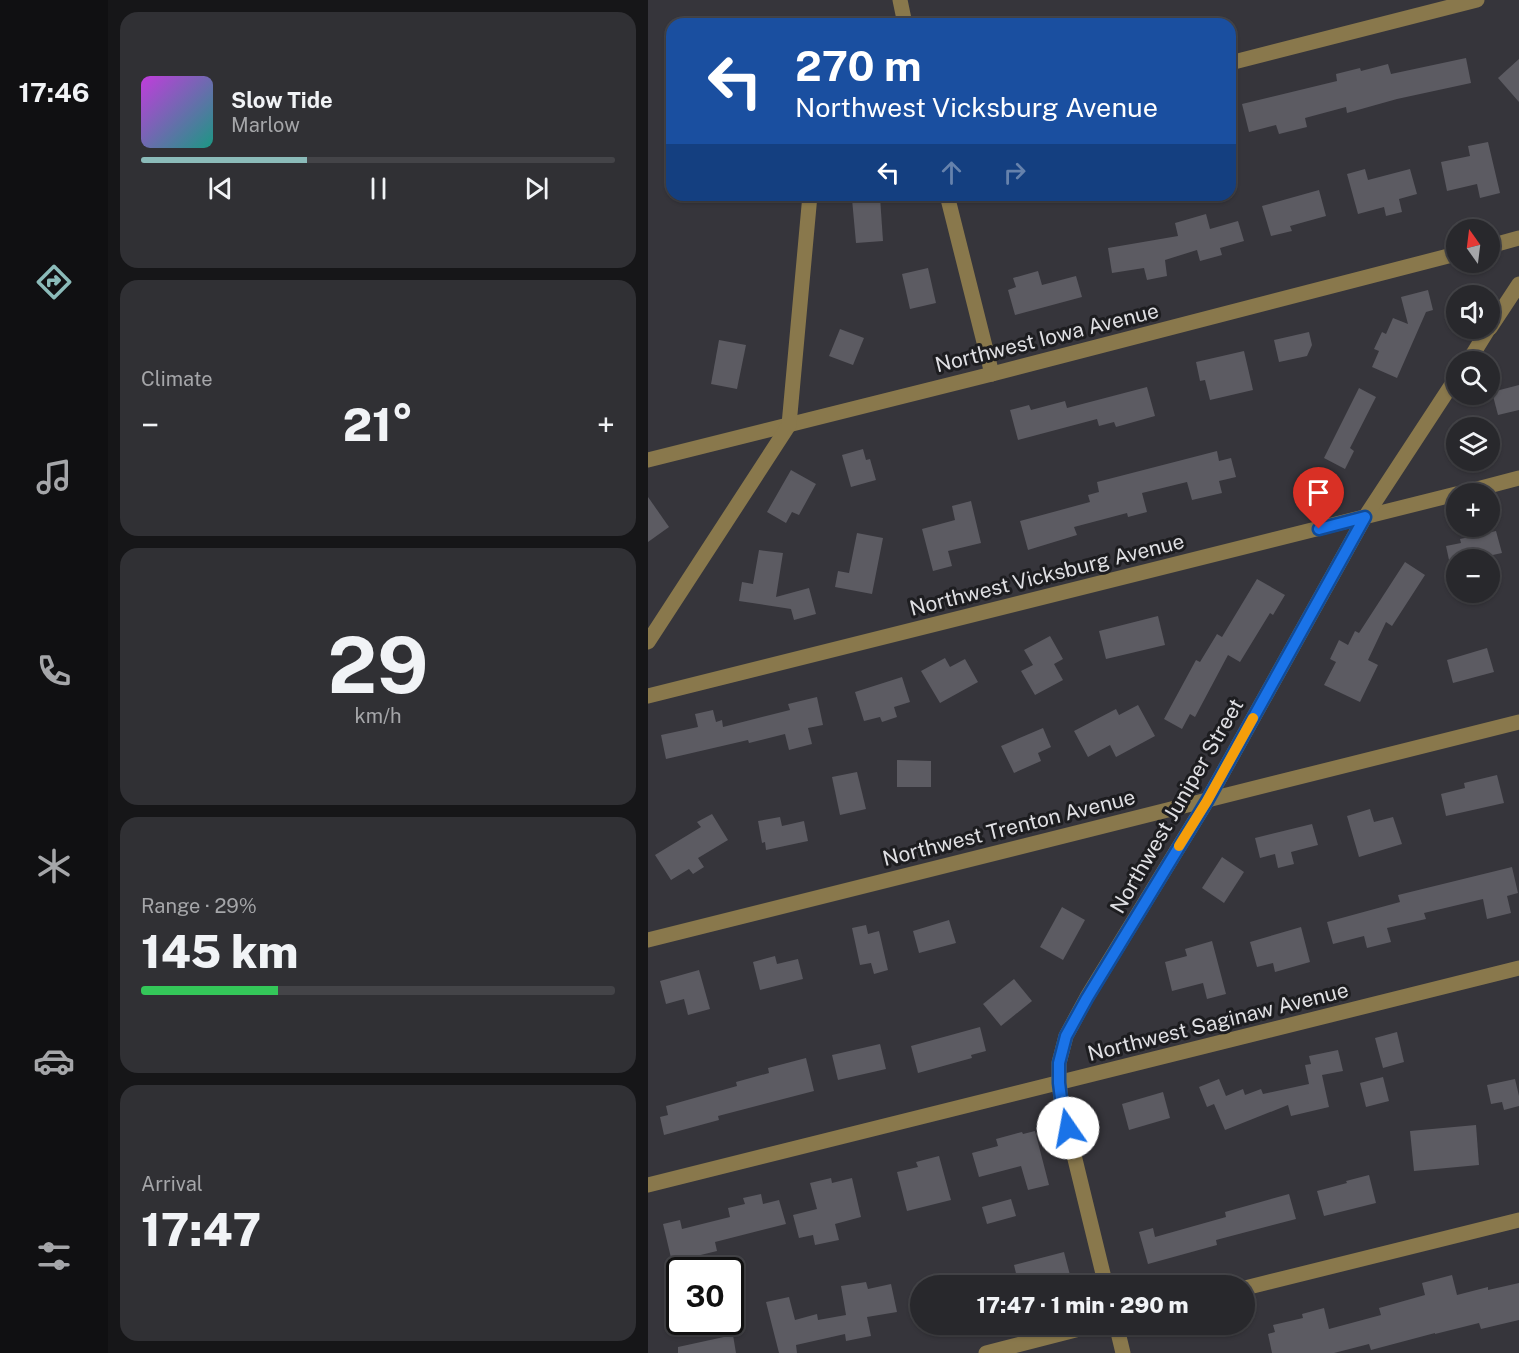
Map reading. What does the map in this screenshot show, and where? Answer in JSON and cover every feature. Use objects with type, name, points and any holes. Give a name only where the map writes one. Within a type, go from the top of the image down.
[{"type":"street","points":[[900,0],[904,18]]},
{"type":"street","points":[[1236,61],[1477,0]]},
{"type":"street","points":[[648,642],[789,425],[809,201]]},
{"type":"street","points":[[949,201],[992,374]]},
{"type":"street","points":[[1500,243],[1519,238]]},
{"type":"street","name":"Northwest Iowa Avenue","points":[[648,460],[1446,257]]},
{"type":"street","points":[[1500,312],[1519,284]]},
{"type":"street","name":"Northwest Juniper Street","points":[[1103,1275],[1062,1106],[1059,1063],[1066,1036],[1207,801],[1365,517],[1446,393]]},
{"type":"street","name":"Northwest Vicksburg Avenue","points":[[1500,483],[1519,478]]},
{"type":"street","name":"Northwest Vicksburg Avenue","points":[[648,696],[1446,497]]},
{"type":"street","name":"Northwest Trenton Avenue","points":[[648,940],[1519,723]]},
{"type":"street","name":"Northwest Saginaw Avenue","points":[[648,1185],[1519,968]]},
{"type":"street","points":[[1255,1286],[1519,1220]]},
{"type":"street","points":[[986,1353],[1056,1335]]},
{"type":"street","points":[[1119,1335],[1123,1353]]},
{"type":"building","points":[[1466,58],[1471,83],[1397,99],[1347,113],[1346,107],[1305,118],[1307,127],[1279,134],[1276,125],[1249,132],[1242,104],[1337,81],[1336,74],[1360,68],[1361,71],[1388,64],[1391,74]]},
{"type":"building","points":[[1519,59],[1519,102],[1498,78]]},
{"type":"building","points":[[1488,142],[1500,193],[1480,198],[1477,184],[1447,191],[1441,162],[1470,156],[1468,146]]},
{"type":"building","points":[[1365,169],[1368,180],[1410,169],[1417,194],[1399,199],[1402,212],[1386,216],[1384,207],[1358,214],[1347,174]]},
{"type":"building","points":[[1319,190],[1326,216],[1290,226],[1292,231],[1271,236],[1262,206]]},
{"type":"building","points":[[852,201],[880,201],[883,241],[856,243]]},
{"type":"building","points":[[1206,214],[1210,229],[1238,221],[1244,241],[1220,248],[1222,255],[1200,261],[1197,250],[1165,260],[1167,276],[1147,280],[1144,268],[1112,273],[1108,248],[1178,236],[1175,223]]},
{"type":"building","points":[[928,268],[936,303],[910,309],[902,274]]},
{"type":"building","points":[[1038,271],[1042,285],[1076,276],[1082,297],[1015,315],[1008,290],[1016,287],[1013,278]]},
{"type":"building","points":[[1428,290],[1433,310],[1426,312],[1397,378],[1372,367],[1379,351],[1374,349],[1382,332],[1386,334],[1393,318],[1408,324],[1401,297]]},
{"type":"building","points":[[840,329],[864,338],[853,365],[829,356]]},
{"type":"building","points":[[1309,332],[1312,345],[1307,356],[1279,362],[1274,340]]},
{"type":"building","points":[[719,340],[746,345],[737,389],[711,384]]},
{"type":"building","points":[[1244,351],[1253,390],[1210,400],[1205,380],[1200,381],[1196,362]]},
{"type":"building","points":[[1519,385],[1519,410],[1498,415],[1495,405],[1500,405],[1500,390]]},
{"type":"building","points":[[1147,387],[1155,416],[1116,427],[1114,422],[1099,426],[1097,419],[1018,440],[1010,410],[1029,405],[1031,410],[1065,401],[1067,408]]},
{"type":"building","points":[[1359,388],[1376,397],[1350,448],[1354,451],[1345,469],[1324,458]]},
{"type":"building","points":[[863,449],[866,460],[870,459],[876,480],[851,487],[842,455]]},
{"type":"building","points":[[1217,451],[1219,461],[1231,458],[1236,477],[1219,481],[1222,493],[1192,500],[1187,482],[1142,493],[1147,512],[1128,517],[1127,513],[1074,527],[1077,535],[1028,550],[1020,521],[1090,502],[1088,495],[1099,492],[1097,482]]},
{"type":"building","points":[[791,470],[816,484],[799,515],[792,512],[786,523],[767,512]]},
{"type":"building","points":[[648,497],[669,527],[648,542]]},
{"type":"building","points":[[971,501],[981,543],[948,551],[952,566],[933,571],[922,529],[955,520],[952,506]]},
{"type":"building","points":[[857,533],[883,538],[872,594],[835,587],[838,571],[849,573]]},
{"type":"building","points":[[1498,537],[1502,553],[1500,553],[1500,549],[1447,549],[1446,546],[1461,543],[1460,539]]},
{"type":"building","points":[[759,550],[783,553],[776,597],[809,588],[816,614],[794,620],[791,609],[739,601],[742,582],[753,584]]},
{"type":"building","points":[[1405,562],[1425,575],[1392,626],[1386,622],[1368,660],[1378,665],[1360,702],[1324,685],[1336,662],[1330,659],[1339,640],[1348,645],[1355,631],[1359,633]]},
{"type":"building","points":[[1257,579],[1285,595],[1273,615],[1270,613],[1240,662],[1228,655],[1195,717],[1190,714],[1182,729],[1164,719],[1196,660],[1200,662],[1217,634],[1222,637]]},
{"type":"building","points":[[1158,616],[1165,645],[1106,659],[1099,631]]},
{"type":"building","points":[[1050,636],[1063,659],[1054,664],[1063,680],[1035,695],[1021,671],[1033,665],[1024,650]]},
{"type":"building","points":[[1487,648],[1494,672],[1453,683],[1447,660]]},
{"type":"building","points":[[945,658],[950,667],[965,659],[978,682],[940,703],[921,671]]},
{"type":"building","points":[[902,677],[910,702],[894,707],[897,717],[882,722],[880,717],[864,721],[855,692]]},
{"type":"building","points":[[817,697],[823,725],[808,728],[812,744],[789,750],[785,734],[666,759],[661,735],[698,727],[695,714],[713,710],[716,722],[722,720],[723,727],[790,710],[788,704]]},
{"type":"building","points":[[1138,705],[1155,736],[1116,757],[1110,745],[1088,757],[1074,731],[1116,709],[1119,715]]},
{"type":"building","points":[[1043,728],[1051,747],[1038,753],[1041,761],[1014,773],[1001,746]]},
{"type":"building","points":[[897,760],[931,761],[931,787],[897,787]]},
{"type":"building","points":[[857,772],[866,809],[840,815],[832,777]]},
{"type":"building","points":[[1497,775],[1504,803],[1446,816],[1441,794],[1465,788],[1464,783]]},
{"type":"building","points":[[1370,809],[1374,822],[1393,817],[1402,844],[1359,857],[1347,816]]},
{"type":"building","points":[[712,814],[728,840],[698,858],[704,867],[693,874],[689,869],[671,880],[655,855],[701,827],[697,822]]},
{"type":"building","points":[[780,817],[782,826],[804,821],[808,841],[766,850],[765,842],[762,843],[758,821]]},
{"type":"building","points":[[1312,824],[1318,845],[1291,852],[1294,864],[1278,868],[1275,854],[1260,858],[1255,838]]},
{"type":"building","points":[[1222,857],[1244,872],[1224,903],[1202,888]]},
{"type":"building","points":[[1512,867],[1518,893],[1507,896],[1511,913],[1487,919],[1483,899],[1424,913],[1426,919],[1387,928],[1391,942],[1367,948],[1364,936],[1333,944],[1327,922],[1400,902],[1398,895]]},
{"type":"building","points":[[1062,907],[1085,920],[1063,960],[1040,947]]},
{"type":"building","points":[[949,920],[956,943],[919,953],[913,931]]},
{"type":"building","points":[[866,925],[868,934],[879,931],[888,970],[874,974],[871,963],[860,965],[852,928]]},
{"type":"building","points":[[1301,927],[1310,962],[1275,972],[1273,963],[1257,967],[1250,942]]},
{"type":"building","points":[[1212,941],[1226,994],[1207,999],[1203,983],[1172,991],[1165,962],[1187,956],[1185,949]]},
{"type":"building","points":[[775,956],[777,964],[798,959],[803,979],[760,990],[753,962]]},
{"type":"building","points":[[699,970],[710,1009],[688,1015],[684,999],[666,1004],[660,981]]},
{"type":"building","points":[[1014,979],[1032,1001],[1001,1026],[983,1004]]},
{"type":"building","points":[[980,1027],[986,1051],[971,1055],[972,1058],[918,1073],[911,1046]]},
{"type":"building","points":[[1397,1032],[1404,1062],[1383,1068],[1375,1038]]},
{"type":"building","points":[[880,1044],[886,1069],[838,1080],[832,1055]]},
{"type":"building","points":[[1338,1050],[1343,1071],[1322,1075],[1329,1107],[1291,1116],[1288,1105],[1225,1130],[1214,1104],[1207,1107],[1199,1087],[1219,1079],[1226,1096],[1243,1089],[1245,1095],[1261,1089],[1263,1094],[1309,1084],[1305,1065],[1311,1064],[1309,1056]]},
{"type":"building","points":[[806,1058],[814,1091],[718,1116],[719,1120],[664,1135],[660,1117],[668,1115],[666,1106],[737,1086],[736,1082],[769,1073],[768,1068]]},
{"type":"building","points":[[1383,1077],[1389,1101],[1366,1107],[1360,1083]]},
{"type":"building","points":[[1515,1079],[1519,1106],[1504,1110],[1502,1102],[1491,1104],[1487,1085]]},
{"type":"building","points":[[1163,1092],[1170,1118],[1129,1130],[1122,1104]]},
{"type":"building","points":[[1476,1125],[1479,1165],[1414,1171],[1410,1131]]},
{"type":"building","points":[[1035,1131],[1049,1185],[1028,1190],[1021,1166],[979,1177],[972,1153],[998,1146],[996,1139]]},
{"type":"building","points":[[939,1156],[951,1200],[907,1211],[897,1172],[918,1167],[916,1162]]},
{"type":"building","points":[[1369,1175],[1376,1203],[1324,1216],[1317,1191]]},
{"type":"building","points":[[831,1178],[832,1183],[852,1178],[861,1217],[835,1224],[839,1240],[815,1245],[813,1235],[799,1238],[793,1215],[817,1209],[810,1183]]},
{"type":"building","points":[[761,1194],[763,1204],[779,1200],[786,1224],[715,1242],[717,1251],[692,1257],[671,1257],[663,1224],[680,1220],[682,1229],[730,1217],[728,1208],[745,1204],[743,1198]]},
{"type":"building","points":[[1289,1194],[1296,1219],[1216,1240],[1217,1245],[1148,1264],[1139,1232],[1153,1228],[1155,1237],[1226,1217],[1225,1212]]},
{"type":"building","points":[[1011,1199],[1016,1216],[987,1224],[982,1207]]},
{"type":"building","points":[[1064,1252],[1070,1275],[1016,1275],[1014,1265]]},
{"type":"building","points":[[1452,1275],[1457,1295],[1488,1287],[1488,1290],[1519,1283],[1519,1320],[1481,1329],[1479,1323],[1371,1350],[1369,1344],[1334,1353],[1272,1353],[1268,1334],[1275,1332],[1273,1325],[1303,1318],[1302,1314],[1324,1308],[1329,1329],[1381,1315],[1379,1308],[1425,1295],[1422,1283]]},
{"type":"building","points":[[866,1282],[868,1289],[891,1284],[897,1312],[867,1317],[871,1336],[846,1341],[845,1334],[796,1345],[797,1353],[779,1353],[766,1302],[789,1297],[795,1320],[817,1314],[818,1320],[846,1315],[841,1286]]},
{"type":"building","points":[[733,1335],[736,1353],[678,1353],[678,1347]]},
{"type":"slow traffic","points":[[1179,846],[1253,718]]},
{"type":"route","points":[[1068,1128],[1059,1083],[1059,1063],[1066,1036],[1207,801],[1365,517],[1319,529]]}]
